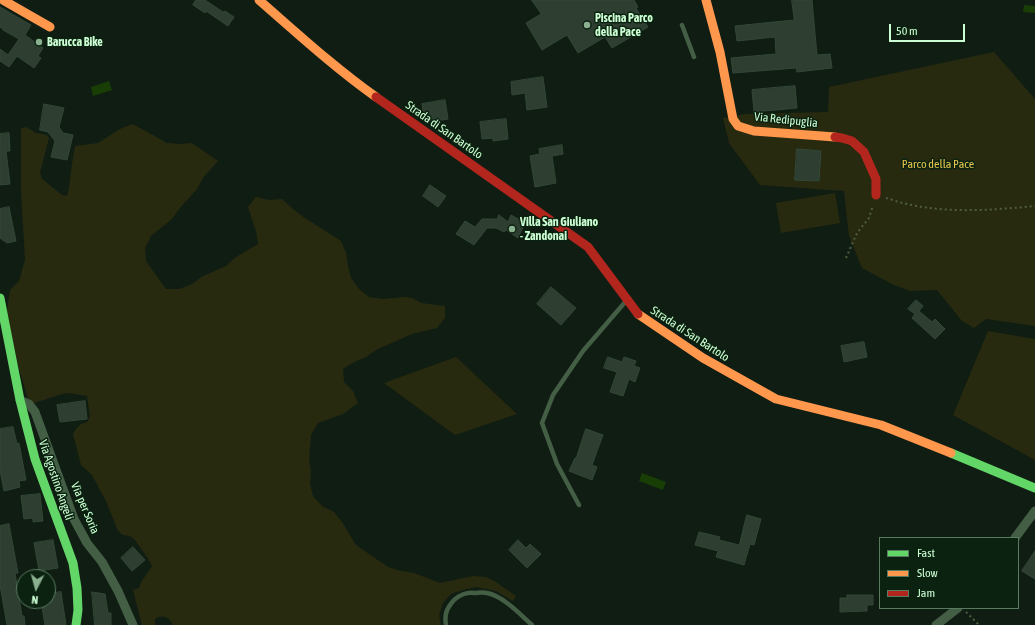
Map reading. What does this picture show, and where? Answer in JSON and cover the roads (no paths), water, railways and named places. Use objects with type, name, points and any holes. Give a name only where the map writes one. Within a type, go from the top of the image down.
[{"type":"street","points":[[3,0],[50,27]]},
{"type":"street","name":"Strada di San Bartolo","points":[[259,0],[359,85],[588,246],[638,314],[703,358],[776,399],[881,425],[1035,488]]},
{"type":"street","name":"Via Redipuglia","points":[[706,0],[720,52],[733,118],[738,126],[754,131],[842,138],[852,141],[864,152],[876,179],[876,195]]},
{"type":"street","points":[[0,298],[4,344]]},
{"type":"street","name":"Via Agostino Angeli","points":[[4,344],[35,459],[73,563],[78,588],[76,625]]},
{"type":"street","name":"Via per Soria","points":[[20,400],[29,404],[35,412],[74,519],[87,543],[102,562],[118,591],[133,625]]},
{"type":"street","points":[[1016,537],[1035,511]]},
{"type":"street","points":[[936,625],[957,609]]},
{"type":"lane","points":[[682,25],[694,56]]},
{"type":"lane","points":[[579,505],[557,464],[542,422],[553,396],[579,358],[628,300]]},
{"type":"lane","points":[[446,625],[444,617],[448,606],[457,597],[470,592],[487,593],[499,598],[532,625]]},
{"type":"place","name":"Piscina Parco della Pace","points":[[587,25]]},
{"type":"place","name":"Barucca Bike","points":[[39,42]]},
{"type":"place","name":"Villa San Giuliano - Zandonai","points":[[512,229]]},
{"type":"park label","name":"Parco della Pace","points":[[938,164]]}]
